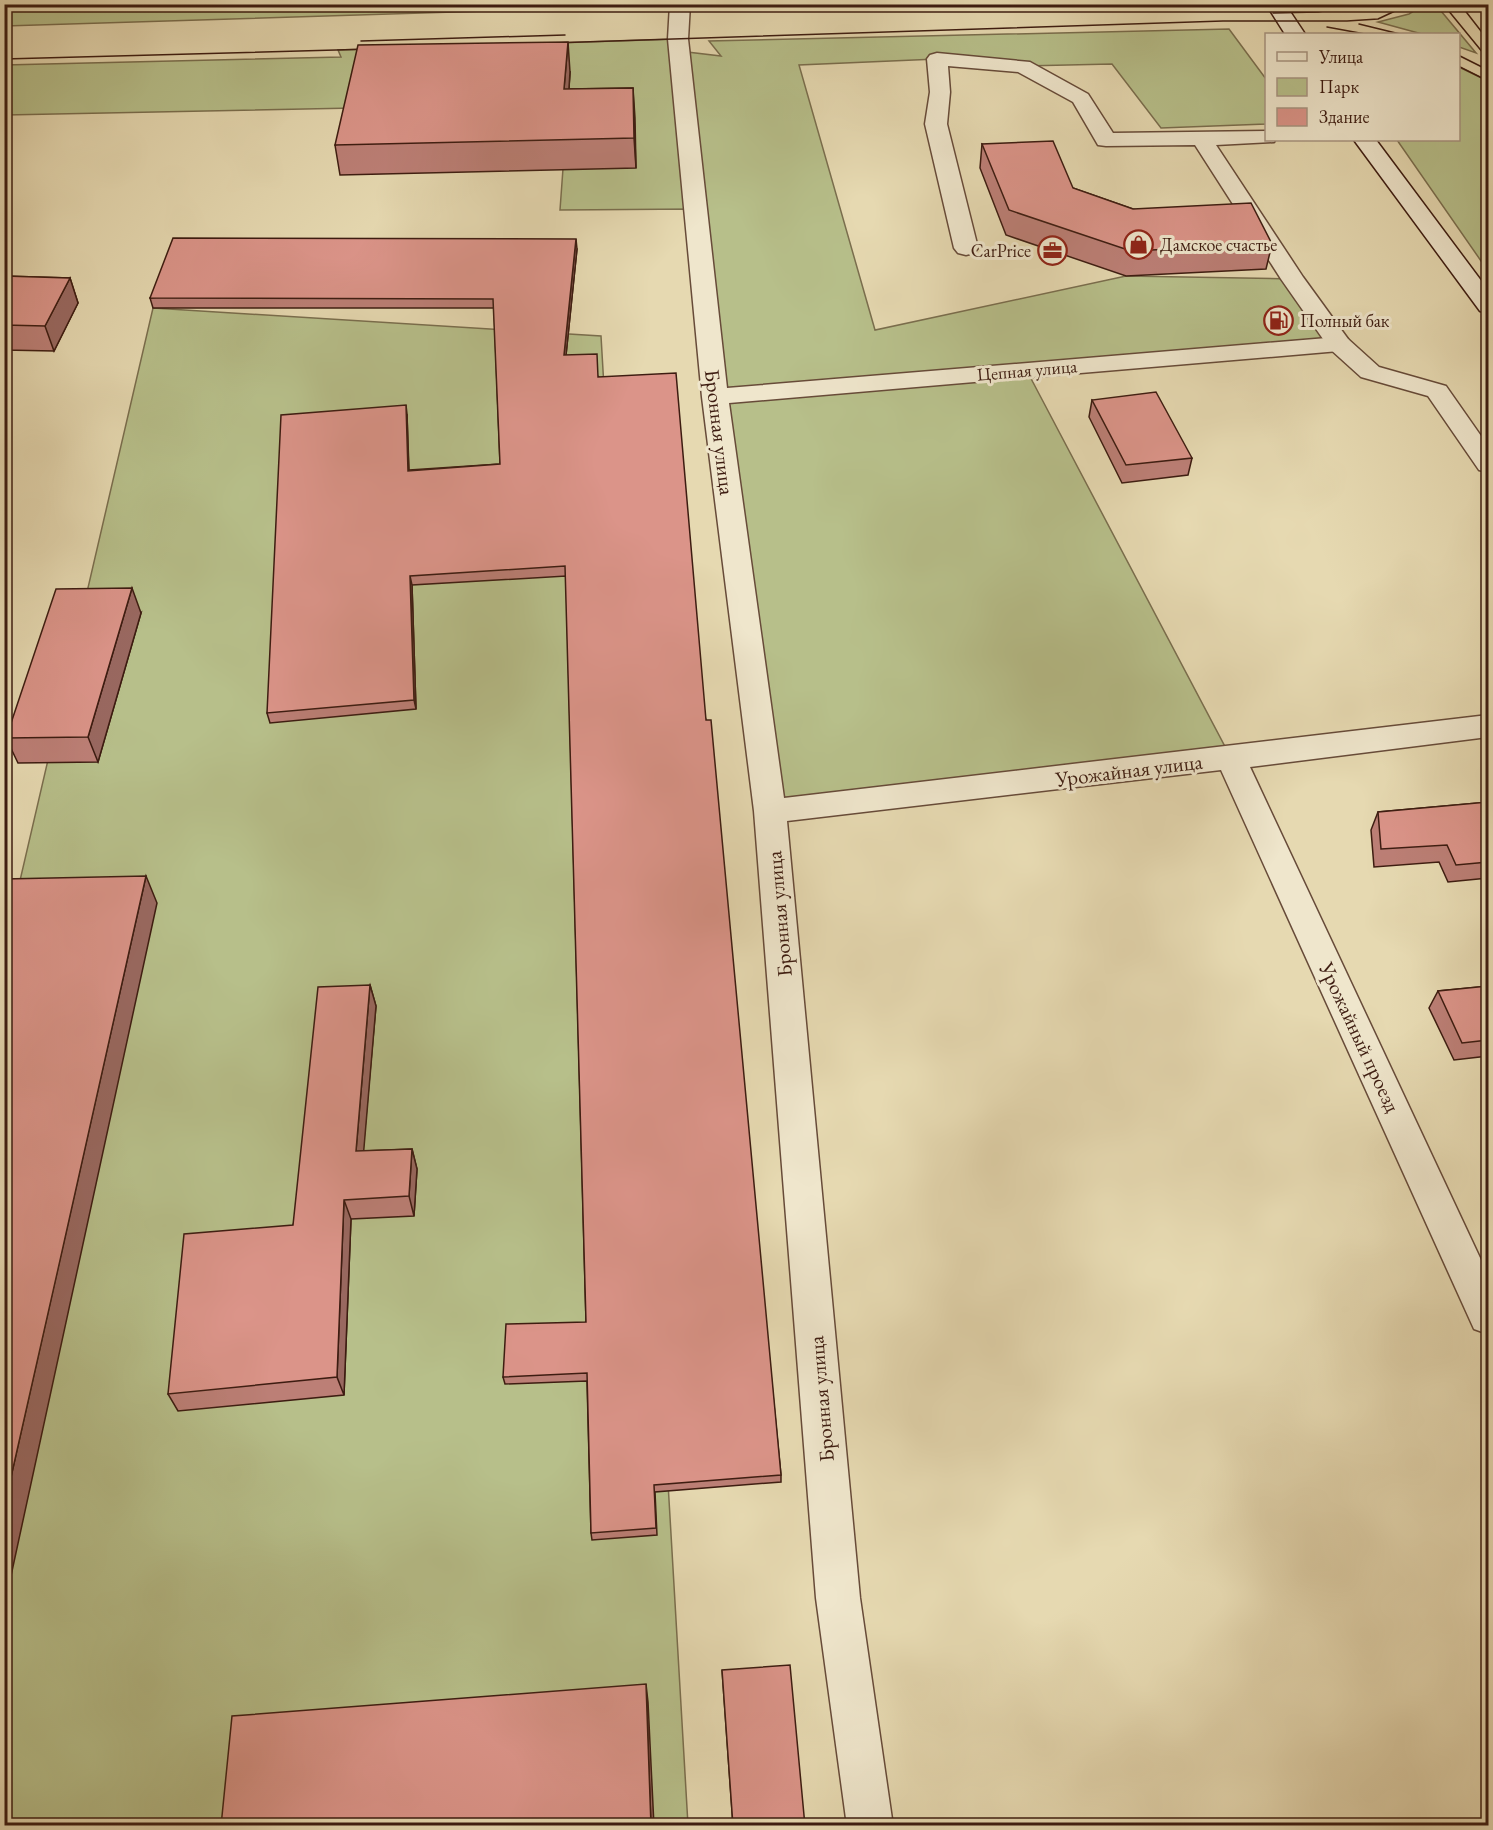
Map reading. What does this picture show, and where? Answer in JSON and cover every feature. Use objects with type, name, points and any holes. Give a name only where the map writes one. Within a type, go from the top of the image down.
[{"type":"street","name":"Бронная улица","points":[[680,4],[678,39],[715,397],[770,811],[838,1599],[870,1826]]},
{"type":"street","points":[[1275,4],[1294,33]]},
{"type":"street","points":[[966,248],[936,124],[940,92],[937,59],[1023,66],[1081,98],[1106,140],[1265,137]]},
{"type":"street","points":[[1200,138],[1339,345],[1370,372],[1437,391],[1488,464]]},
{"type":"street","points":[[1366,141],[1488,306]]},
{"type":"street","name":"Цепная улица","points":[[715,397],[1339,345]]},
{"type":"street","name":"Урожайная улица","points":[[770,811],[1488,726]]},
{"type":"street","name":"Урожайный проезд","points":[[1231,758],[1488,1316]]},
{"type":"green space","points":[[181,4],[677,5],[5,26],[4,10]]},
{"type":"green space","points":[[1425,4],[1436,5],[1459,33],[1418,33],[1378,22],[1409,14]]},
{"type":"green space","points":[[1229,29],[1265,78],[1265,124],[1161,128],[1112,64],[1023,66],[937,59],[799,65],[875,330],[1126,276],[1293,279],[1339,344],[1027,371],[1231,758],[770,811],[695,209],[560,210],[570,72],[355,108],[5,115],[4,65],[341,57],[338,50],[678,39],[679,51],[721,56],[709,41]]},
{"type":"green space","points":[[1460,34],[1476,53],[1460,47]]},
{"type":"green space","points":[[1460,67],[1488,81],[1488,271],[1398,141],[1460,141]]},
{"type":"green space","points":[[153,308],[601,336],[688,1825],[5,1826],[5,945]]},
{"type":"building","points":[[568,42],[564,89],[633,88],[634,138],[335,145],[358,45]]},
{"type":"building","points":[[1053,141],[1073,188],[1133,209],[1251,203],[1272,244],[1131,251],[1009,210],[982,144]]},
{"type":"building","points":[[173,238],[576,239],[564,355],[597,354],[598,377],[676,373],[706,720],[711,720],[781,1475],[654,1485],[656,1528],[591,1533],[587,1373],[503,1377],[506,1324],[586,1322],[565,566],[410,576],[414,700],[267,713],[281,415],[406,405],[408,471],[500,464],[493,299],[150,298]]},
{"type":"building","points":[[4,276],[70,278],[45,326],[4,325]]},
{"type":"building","points":[[1156,392],[1192,458],[1126,465],[1092,400]]},
{"type":"building","points":[[132,588],[88,737],[6,738],[56,589]]},
{"type":"building","points":[[1488,802],[1488,862],[1456,865],[1447,845],[1381,849],[1378,812]]},
{"type":"building","points":[[146,876],[63,1247],[4,1508],[4,879]]},
{"type":"building","points":[[370,985],[356,1151],[412,1149],[409,1196],[344,1200],[337,1377],[168,1394],[184,1234],[293,1225],[318,987]]},
{"type":"building","points":[[1488,986],[1488,1040],[1462,1043],[1438,991]]},
{"type":"building","points":[[790,1665],[805,1826],[733,1826],[722,1670]]},
{"type":"building","points":[[646,1684],[651,1826],[221,1826],[232,1716]]},
{"type":"tram line","points":[[1273,13],[1318,12],[1364,4]]},
{"type":"tram line","points":[[552,43],[1223,21],[1347,21],[1378,19],[1410,4]]},
{"type":"tram line","points":[[1443,4],[1488,59]]},
{"type":"tram line","points":[[1460,4],[1488,40]]},
{"type":"tram line","points":[[1359,24],[1396,33]]},
{"type":"tram line","points":[[1327,27],[1360,33]]},
{"type":"tram line","points":[[361,41],[565,35]]},
{"type":"tram line","points":[[4,59],[372,49]]},
{"type":"tram line","points":[[1460,56],[1488,70]]},
{"type":"tram line","points":[[1460,67],[1488,81]]},
{"type":"place","name":"Дамское счастье","points":[[1139,244]]},
{"type":"place","name":"CarPrice","points":[[1052,250]]},
{"type":"place","name":"Полный бак","points":[[1279,320]]}]
